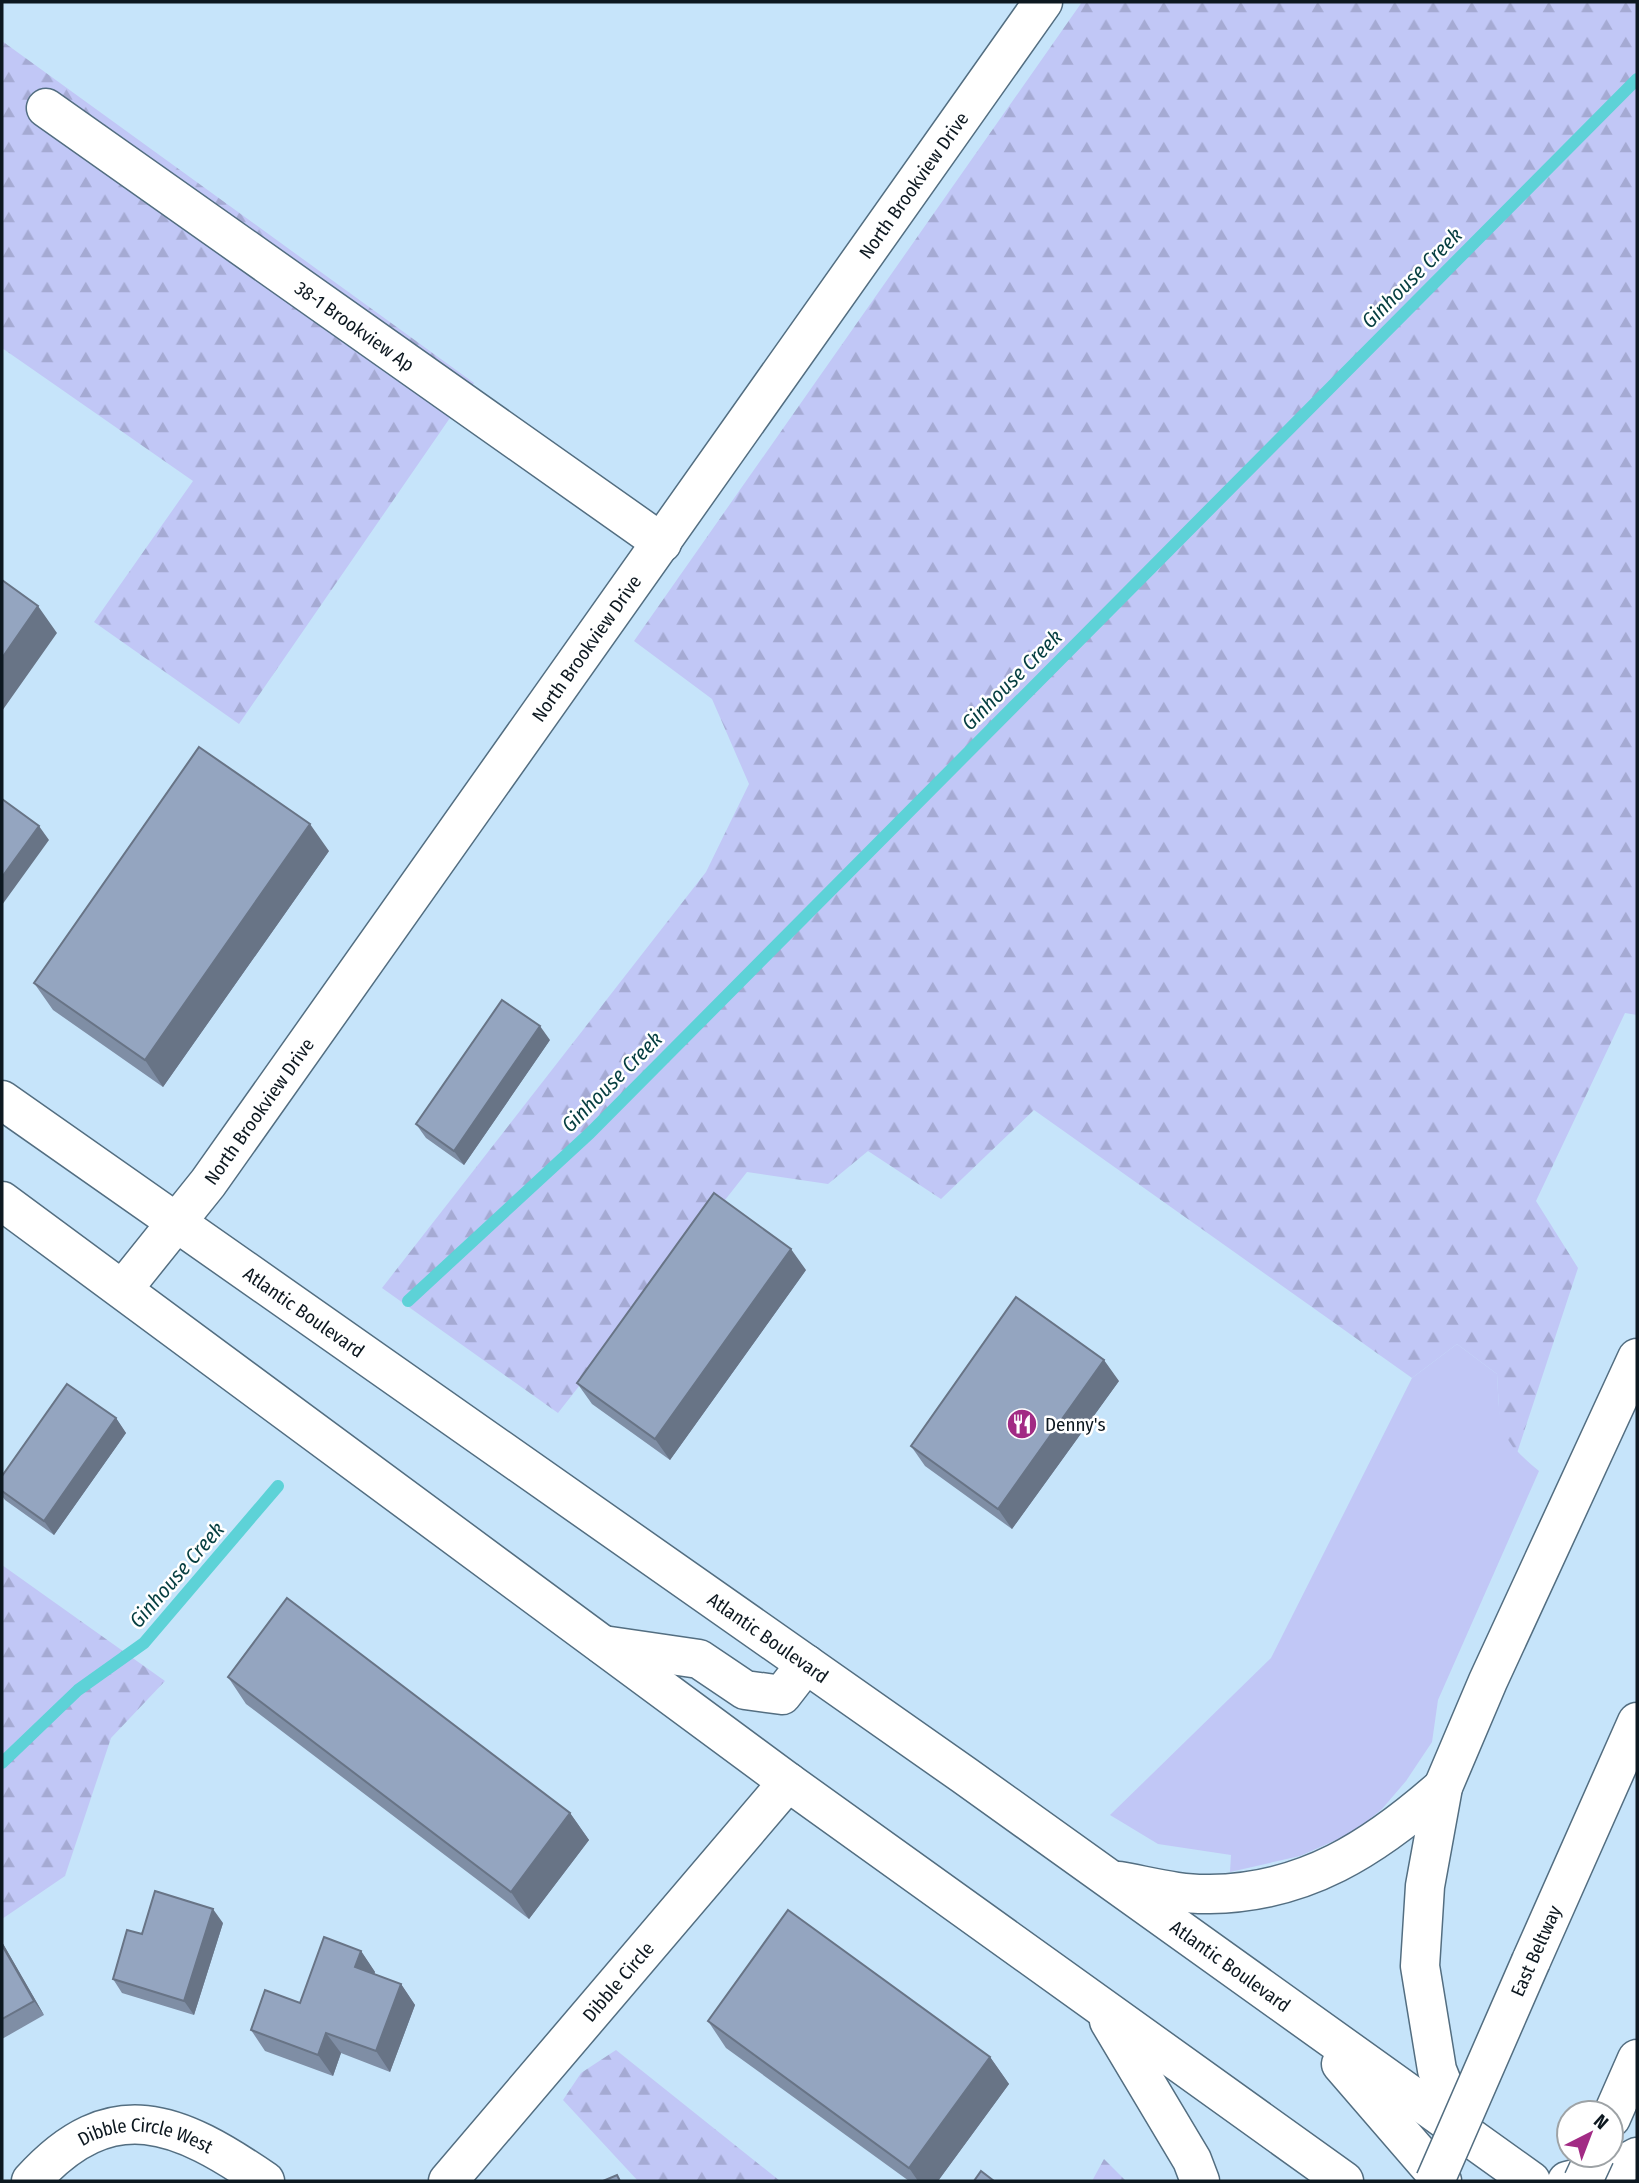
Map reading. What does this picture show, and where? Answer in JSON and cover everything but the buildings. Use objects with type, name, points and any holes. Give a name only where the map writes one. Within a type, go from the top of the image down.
[{"type":"main road","name":"North Brookview Drive","points":[[123,1289],[208,1183],[1043,2]]},
{"type":"main road","name":"38-1 Brookview Ap","points":[[46,108],[662,544]]},
{"type":"main road","name":"Atlantic Boulevard","points":[[2,1100],[1112,1880],[1531,2181]]},
{"type":"main road","points":[[2,1201],[788,1782],[1343,2181]]},
{"type":"main road","points":[[1486,2181],[1462,2132],[1437,2070],[1420,1966],[1425,1886],[1443,1787],[1493,1668],[1637,1358]]},
{"type":"main road","points":[[603,1645],[699,1659],[746,1690],[782,1695],[806,1664]]},
{"type":"main road","name":"East Beltway","points":[[1435,2181],[1637,1722]]},
{"type":"main road","name":"Dibble Circle","points":[[448,2181],[788,1782]]},
{"type":"main road","points":[[1112,1880],[1208,1894],[1271,1889],[1337,1864],[1398,1826],[1443,1787]]},
{"type":"main road","points":[[1101,2007],[1192,2160],[1200,2181]]},
{"type":"main road","points":[[1293,2011],[1442,2181]]},
{"type":"main road","points":[[1619,2099],[1637,2059]]},
{"type":"main road","name":"Dibble Circle West","points":[[31,2181],[72,2144],[107,2128],[145,2123],[183,2133],[265,2181]]},
{"type":"main road","points":[[1298,2148],[1368,2181]]},
{"type":"main road","points":[[1567,2181],[1615,2169],[1637,2157]]},
{"type":"green space","points":[[1082,2],[1637,2],[1637,1015],[1625,1013],[1536,1201],[1578,1268],[1517,1453],[1500,1428],[1497,1374],[1457,1344],[1412,1378],[1034,1110],[941,1199],[868,1151],[828,1184],[747,1172],[558,1413],[382,1288],[706,872],[749,784],[712,699],[634,641]]},
{"type":"green space","points":[[2,41],[474,383],[239,724],[94,622],[193,481],[2,348]]},
{"type":"green space","points":[[1457,1344],[1497,1374],[1503,1429],[1515,1449],[1539,1471],[1438,1700],[1432,1742],[1406,1781],[1382,1809],[1354,1832],[1300,1856],[1230,1872],[1231,1855],[1158,1844],[1110,1815],[1271,1658],[1412,1378]]},
{"type":"green space","points":[[2,1565],[165,1681],[111,1738],[65,1876],[2,1919]]},
{"type":"green space","points":[[616,2050],[780,2181],[638,2181],[563,2100],[581,2073]]},
{"type":"green space","points":[[1104,2159],[1126,2181],[1092,2181]]},
{"type":"waterway","name":"Ginhouse Creek","points":[[408,1301],[590,1133],[1637,79]]},
{"type":"waterway","name":"Ginhouse Creek","points":[[2,1763],[78,1690],[144,1643],[278,1486]]},
{"type":"place","name":"Denny's","points":[[1022,1424]]}]
